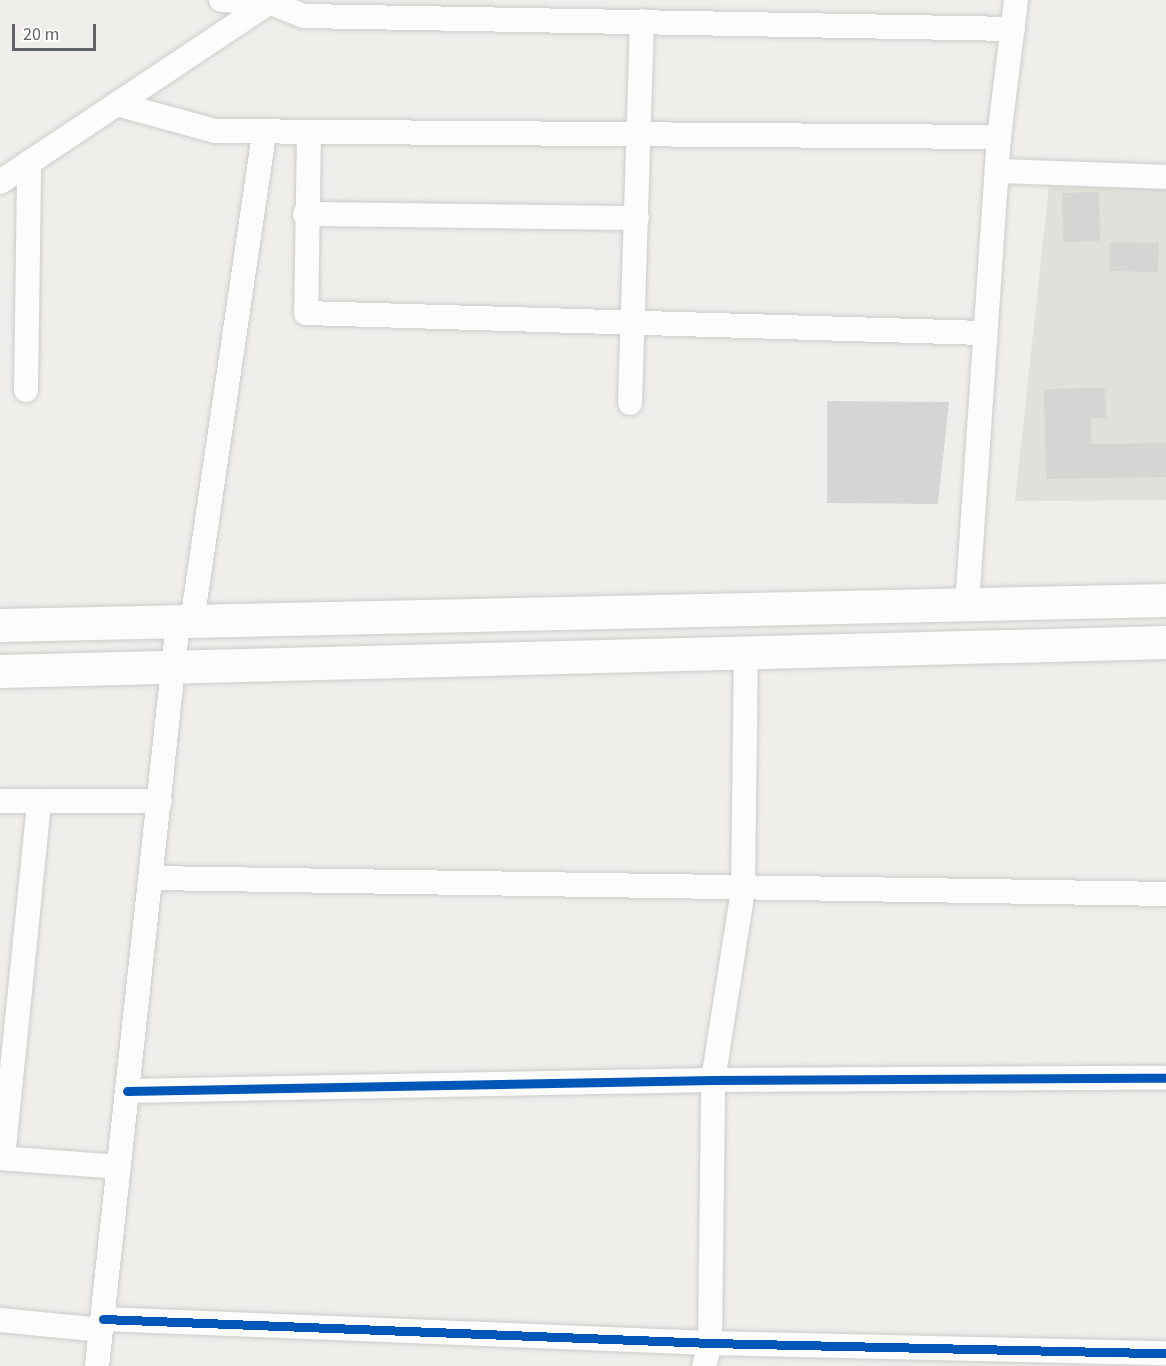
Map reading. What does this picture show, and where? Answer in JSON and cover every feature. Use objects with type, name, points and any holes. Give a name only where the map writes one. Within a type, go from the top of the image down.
[{"type":"main road","points":[[0,625],[185,623],[1166,600]]},
{"type":"main road","points":[[0,671],[1166,642]]},
{"type":"street","points":[[221,0],[271,1],[304,16],[1013,29]]},
{"type":"street","points":[[967,605],[999,137],[1016,0]]},
{"type":"street","points":[[0,182],[271,1]]},
{"type":"street","points":[[630,403],[642,21]]},
{"type":"street","points":[[117,104],[214,131],[999,137]]},
{"type":"street","points":[[97,1366],[175,666],[185,623],[264,132]]},
{"type":"street","points":[[309,132],[305,214],[306,313],[985,333]]},
{"type":"street","points":[[26,390],[29,162]]},
{"type":"street","points":[[997,171],[1166,177]]},
{"type":"street","points":[[305,214],[637,218]]},
{"type":"street","points":[[707,1354],[713,1080],[743,891],[746,652]]},
{"type":"street","points":[[0,801],[160,801]]},
{"type":"street","points":[[39,802],[1,1158],[119,1167]]},
{"type":"street","points":[[151,878],[743,891],[1166,894]]},
{"type":"street","points":[[127,1091],[713,1080],[1166,1078]]},
{"type":"street","points":[[0,1320],[707,1354],[1166,1353]]},
{"type":"shaded area","points":[[1049,186],[1166,190],[1166,500],[1015,501]]},
{"type":"building","points":[[1099,192],[1100,241],[1063,242],[1062,193]]},
{"type":"building","points":[[1110,242],[1159,243],[1158,272],[1109,271]]},
{"type":"building","points":[[1105,388],[1106,418],[1091,418],[1091,444],[1166,443],[1166,477],[1046,479],[1044,389]]},
{"type":"building","points":[[827,401],[949,402],[938,504],[827,503]]},
{"type":"cycle path","points":[[127,1091],[713,1080],[1166,1078]]},
{"type":"cycle path","points":[[103,1319],[710,1343],[1166,1353]]}]
